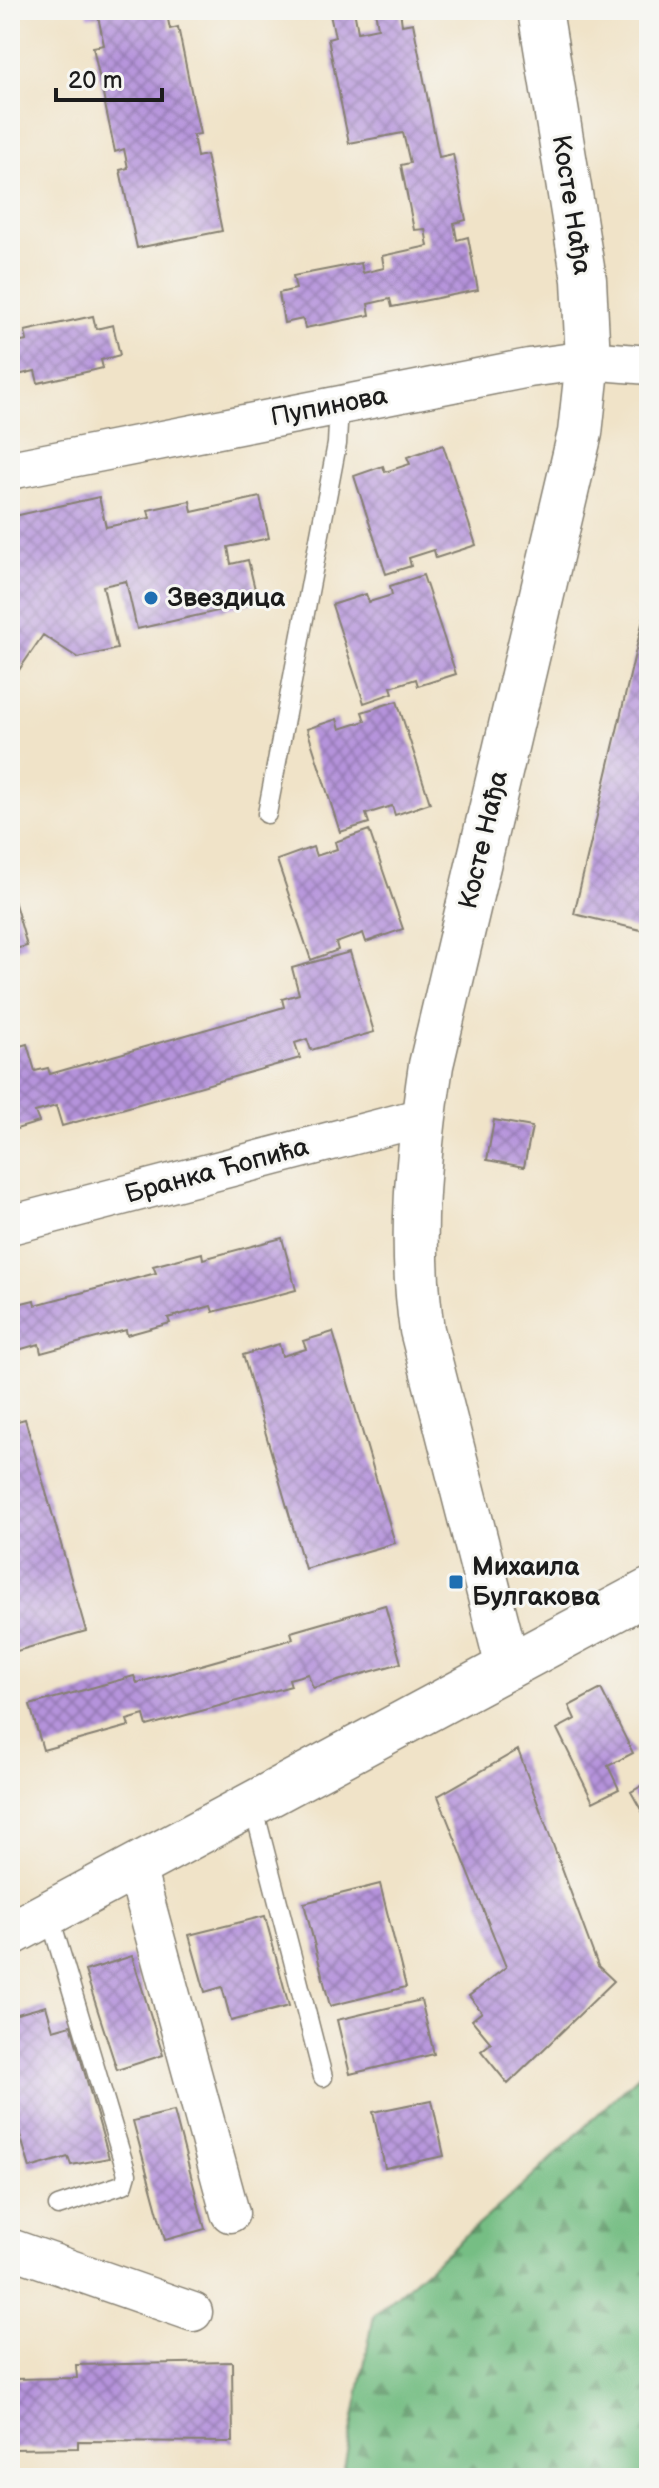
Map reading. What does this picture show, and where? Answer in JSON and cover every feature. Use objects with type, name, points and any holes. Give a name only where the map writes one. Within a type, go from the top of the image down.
[{"type":"street","name":"Косте Нађа","points":[[508,1667],[422,1330],[415,1278],[418,1172],[431,1065],[580,433],[588,360],[584,280],[540,10]]},
{"type":"street","name":"Пупинова","points":[[10,470],[339,404],[588,360],[649,365]]},
{"type":"street","name":"Бранка Ћопића","points":[[10,1225],[423,1117]]},
{"type":"street","points":[[10,1934],[649,1591]]},
{"type":"street","points":[[136,1867],[230,2213]]},
{"type":"street","points":[[10,2248],[193,2312]]},
{"type":"lane","points":[[267,814],[337,444],[339,404]]},
{"type":"lane","points":[[253,1805],[323,2077]]},
{"type":"lane","points":[[49,1914],[127,2174],[124,2184],[58,2206]]},
{"type":"green space","points":[[649,2065],[649,2478],[342,2478],[374,2315],[527,2182]]},
{"type":"building","points":[[87,10],[166,10],[170,29],[178,27],[200,134],[193,135],[197,157],[206,155],[222,231],[137,248],[120,170],[128,168],[124,149],[115,152],[93,47],[104,45],[98,16],[88,17]]},
{"type":"building","points":[[329,10],[354,10],[358,32],[378,28],[375,10],[400,10],[402,25],[413,23],[439,157],[453,154],[466,220],[454,223],[457,240],[468,237],[478,290],[392,307],[390,299],[368,304],[370,315],[305,328],[303,319],[284,323],[279,293],[296,289],[293,276],[361,263],[363,273],[384,268],[382,256],[428,246],[425,229],[414,230],[401,165],[410,163],[403,133],[349,143],[328,39],[335,37]]},
{"type":"building","points":[[93,316],[96,329],[113,325],[120,355],[101,360],[103,368],[38,383],[35,371],[13,376],[15,384],[10,385],[10,344],[27,341],[25,331]]},
{"type":"building","points":[[443,445],[476,545],[436,558],[434,550],[409,558],[411,566],[386,574],[354,476],[383,466],[385,472],[410,464],[407,457]]},
{"type":"building","points":[[99,497],[106,527],[150,518],[148,510],[190,501],[192,512],[260,497],[269,538],[228,547],[231,564],[248,560],[258,602],[137,629],[126,581],[103,586],[117,649],[78,658],[43,635],[10,683],[10,517]]},
{"type":"building","points":[[423,575],[456,674],[418,686],[416,679],[391,687],[393,693],[364,703],[332,605],[366,594],[369,602],[392,595],[390,586]]},
{"type":"building","points":[[649,598],[649,932],[574,914]]},
{"type":"building","points":[[397,701],[430,803],[395,815],[392,806],[366,814],[369,823],[340,832],[307,729],[337,719],[340,729],[365,721],[362,712]]},
{"type":"building","points":[[369,830],[403,929],[366,942],[363,933],[336,943],[338,950],[311,960],[277,860],[313,847],[316,856],[337,849],[335,842]]},
{"type":"building","points":[[10,886],[27,946],[10,950]]},
{"type":"building","points":[[350,952],[374,1032],[311,1050],[307,1039],[295,1043],[300,1058],[62,1126],[56,1106],[35,1112],[39,1122],[10,1131],[10,1030],[16,1047],[27,1044],[35,1071],[48,1068],[50,1074],[284,1007],[282,999],[299,994],[292,968]]},
{"type":"building","points":[[494,1120],[532,1127],[524,1167],[487,1160]]},
{"type":"building","points":[[282,1238],[296,1290],[213,1312],[211,1306],[168,1318],[170,1323],[127,1335],[126,1330],[41,1353],[39,1344],[18,1350],[19,1354],[10,1356],[10,1306],[34,1300],[35,1305],[156,1273],[153,1266],[202,1253],[203,1259]]},
{"type":"building","points":[[333,1332],[395,1543],[305,1569],[243,1355],[279,1344],[282,1356],[306,1349],[303,1341]]},
{"type":"building","points":[[25,1419],[86,1631],[10,1653],[10,1423]]},
{"type":"building","points":[[385,1605],[401,1663],[313,1688],[308,1674],[289,1679],[291,1686],[147,1726],[144,1715],[127,1720],[129,1726],[43,1750],[30,1705],[134,1676],[137,1683],[293,1639],[291,1632]]},
{"type":"building","points":[[601,1689],[633,1753],[608,1766],[619,1789],[593,1802],[557,1729],[575,1719],[569,1706]]},
{"type":"building","points":[[518,1750],[598,1966],[614,1981],[508,2084],[481,2051],[491,2043],[472,2020],[482,2012],[469,1996],[506,1967],[438,1796]]},
{"type":"building","points":[[649,1782],[649,1824],[631,1792]]},
{"type":"building","points":[[380,1884],[406,1987],[330,2006],[304,1903]]},
{"type":"building","points":[[265,1916],[289,2006],[231,2021],[222,1987],[205,1992],[189,1935]]},
{"type":"building","points":[[132,1956],[163,2055],[117,2070],[85,1971]]},
{"type":"building","points":[[421,2000],[434,2054],[350,2074],[337,2020]]},
{"type":"building","points":[[46,2006],[53,2030],[71,2025],[109,2158],[71,2165],[68,2157],[30,2168],[18,2128],[10,2131],[10,2016]]},
{"type":"building","points":[[432,2100],[444,2156],[385,2168],[373,2112]]},
{"type":"building","points":[[174,2111],[205,2229],[165,2240],[133,2121]]},
{"type":"building","points":[[232,2362],[233,2442],[78,2441],[78,2448],[12,2449],[11,2379],[77,2378],[76,2365]]},
{"type":"place","name":"Звездица","points":[[151,598]]},
{"type":"place","name":"Михаила Булгакова","points":[[456,1582]]}]
